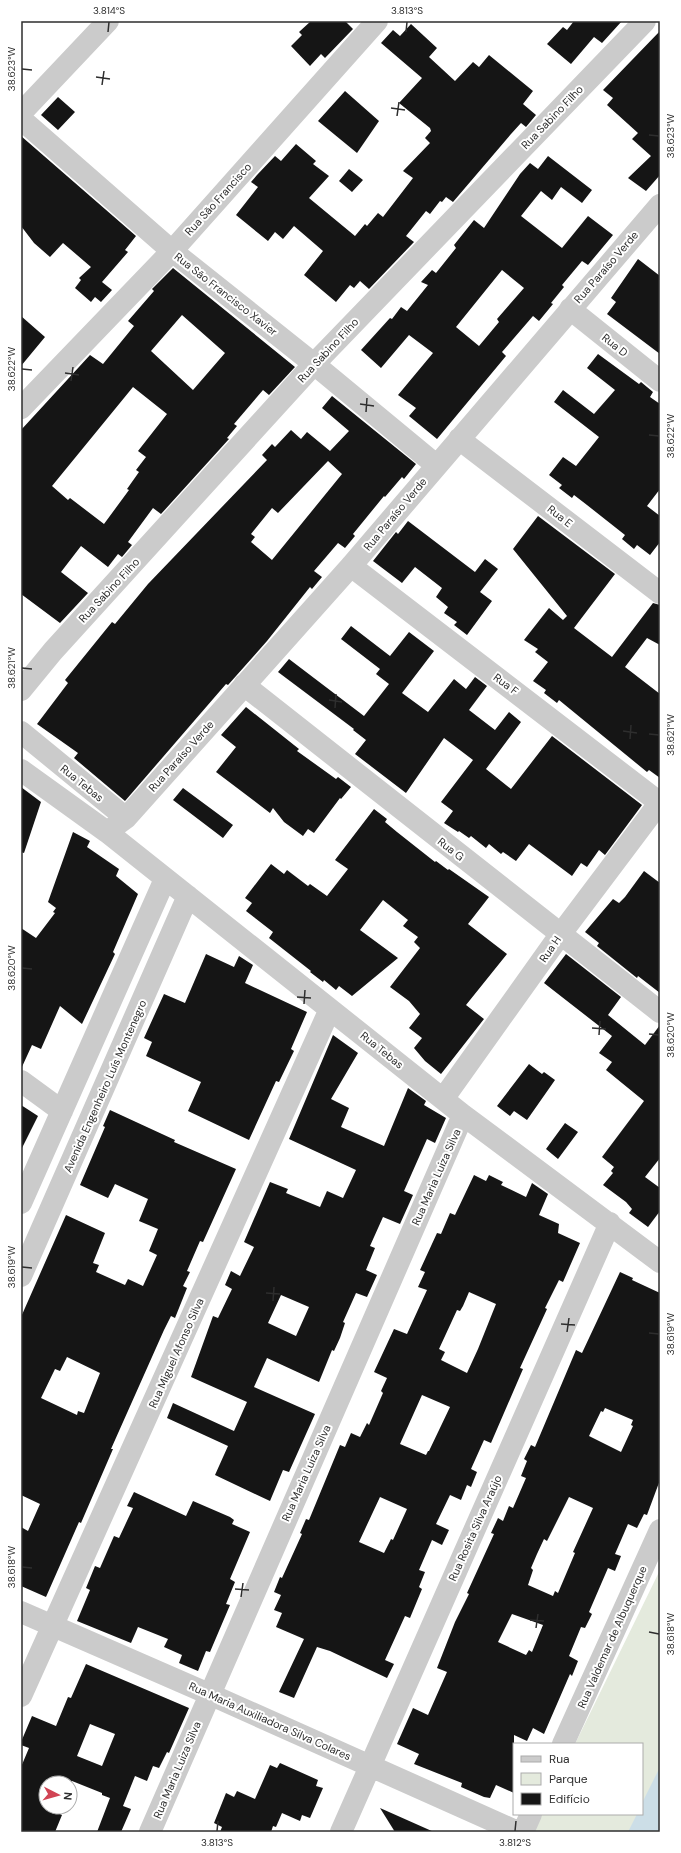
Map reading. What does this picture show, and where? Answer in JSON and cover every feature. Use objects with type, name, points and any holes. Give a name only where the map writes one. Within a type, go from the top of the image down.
[{"type":"street","points":[[21,113],[108,21]]},
{"type":"street","name":"Rua São Francisco","points":[[21,408],[172,251],[377,21]]},
{"type":"street","name":"Rua Sabino Filho","points":[[21,690],[53,651],[314,364],[645,21]]},
{"type":"street","name":"Rua São Francisco Xavier","points":[[21,118],[172,251],[314,364],[436,465]]},
{"type":"street","name":"Rua Paraíso Verde","points":[[126,818],[351,566],[660,205]]},
{"type":"street","name":"Rua D","points":[[570,309],[660,381]]},
{"type":"street","name":"Rua E","points":[[459,439],[660,593]]},
{"type":"street","name":"Rua F","points":[[351,566],[660,802]]},
{"type":"street","name":"Rua G","points":[[244,685],[560,935],[660,1012]]},
{"type":"street","name":"Rua Tebas","points":[[21,732],[126,818]]},
{"type":"street","name":"Rua Tebas","points":[[21,770],[107,832],[164,879],[188,896],[463,1115],[610,1223],[660,1262]]},
{"type":"street","name":"Rua H","points":[[443,1099],[560,935],[660,802]]},
{"type":"street","points":[[107,832],[126,818]]},
{"type":"street","points":[[21,1203],[164,879]]},
{"type":"street","name":"Avenida Engenheiro Luís Montenegro","points":[[23,1268],[188,896]]},
{"type":"street","name":"Rua Miguel Afonso Silva","points":[[21,1696],[330,1009]]},
{"type":"street","points":[[21,1081],[62,1111]]},
{"type":"street","name":"Rua Maria Luiza Silva","points":[[150,1832],[463,1115]]},
{"type":"street","name":"Rua Rosita Silva Araújo","points":[[341,1832],[610,1223]]},
{"type":"street","name":"Rua Valdemar de Albuquerque","points":[[563,1743],[660,1530]]},
{"type":"street","name":"Rua Maria Auxiliadora Silva Colares","points":[[21,1612],[371,1765],[518,1832]]},
{"type":"street","points":[[523,1832],[531,1815]]},
{"type":"green space","points":[[660,1570],[660,1832],[532,1832],[540,1815],[643,1815],[643,1743],[575,1743]]},
{"type":"shaded area","points":[[660,1767],[660,1832],[628,1832],[636,1815],[643,1815],[643,1801]]},
{"type":"building","points":[[311,21],[345,21],[353,29],[325,58],[321,54],[310,66],[291,46],[302,35],[299,32]]},
{"type":"building","points":[[574,21],[622,21],[602,43],[594,37],[571,64],[547,44],[563,27],[567,30]]},
{"type":"building","points":[[411,24],[437,48],[429,57],[455,81],[473,62],[479,67],[489,55],[533,91],[523,104],[536,115],[526,127],[521,123],[453,202],[446,197],[442,202],[440,201],[430,214],[426,211],[406,236],[414,242],[369,289],[360,281],[354,288],[350,285],[336,302],[304,275],[323,251],[294,226],[283,239],[275,232],[268,241],[236,215],[258,187],[251,182],[275,156],[281,161],[296,144],[316,161],[313,164],[329,176],[309,198],[355,236],[365,224],[367,226],[378,213],[383,217],[413,178],[403,171],[430,143],[425,138],[431,131],[430,128],[399,103],[422,78],[381,43],[393,30],[400,36]]},
{"type":"building","points":[[660,31],[660,175],[646,191],[628,178],[651,156],[632,139],[638,133],[607,105],[613,98],[603,90]]},
{"type":"building","points":[[345,91],[379,121],[357,153],[318,121]]},
{"type":"building","points":[[58,97],[75,112],[58,130],[41,115]]},
{"type":"building","points":[[21,136],[136,236],[125,250],[128,252],[102,282],[112,290],[101,302],[95,297],[91,302],[75,288],[81,280],[79,278],[91,267],[63,243],[50,257],[34,243],[21,226]]},
{"type":"building","points":[[548,156],[592,190],[582,203],[561,187],[552,200],[541,191],[521,216],[562,248],[588,216],[613,235],[588,265],[582,261],[562,285],[564,287],[551,303],[553,304],[539,321],[533,316],[502,352],[506,356],[437,439],[409,416],[416,408],[398,395],[433,353],[409,335],[381,368],[361,350],[390,318],[392,319],[401,307],[407,311],[428,285],[421,282],[432,270],[436,273],[456,248],[454,245],[474,220],[484,228],[520,174],[530,163],[538,169]],"holes":[[[502,270],[524,288],[497,319],[499,322],[479,346],[456,327]]]},
{"type":"building","points":[[349,169],[363,180],[352,192],[339,181]]},
{"type":"building","points":[[638,259],[660,276],[660,354],[607,314],[616,302],[611,298]]},
{"type":"building","points":[[173,268],[295,367],[269,395],[263,390],[234,424],[237,426],[227,438],[229,439],[161,514],[153,508],[128,542],[132,545],[122,557],[118,554],[108,567],[81,546],[61,572],[88,593],[60,623],[21,594],[21,430],[90,355],[103,364],[134,326],[128,321],[154,291],[152,289]],"holes":[[[182,315],[225,353],[193,390],[151,351]],[[133,387],[167,414],[138,451],[146,457],[136,470],[139,472],[127,489],[129,490],[104,524],[70,498],[68,500],[52,486]]]},
{"type":"building","points":[[21,316],[45,337],[21,366]]},
{"type":"building","points":[[598,354],[639,384],[641,382],[653,392],[650,397],[660,404],[660,489],[647,506],[660,516],[660,542],[650,555],[637,545],[634,549],[622,539],[625,535],[574,495],[572,498],[559,488],[562,485],[549,475],[563,457],[576,466],[599,437],[554,402],[563,390],[594,414],[615,390],[587,368]]},
{"type":"building","points":[[332,396],[416,464],[404,479],[402,477],[385,497],[384,496],[353,534],[355,536],[345,548],[338,543],[314,571],[322,577],[312,589],[310,587],[267,641],[228,685],[226,684],[125,801],[74,758],[78,753],[37,724],[68,683],[65,680],[112,622],[115,624],[148,584],[267,460],[262,455],[272,444],[275,447],[291,430],[301,439],[307,432],[330,451],[349,431],[322,408]],"holes":[[[328,461],[342,474],[272,560],[251,542],[255,537],[251,534],[272,508],[278,513]]]},
{"type":"building","points":[[538,516],[615,574],[574,628],[612,657],[653,603],[660,605],[660,645],[647,638],[625,667],[660,694],[660,778],[649,770],[647,772],[559,700],[557,703],[544,693],[546,690],[533,681],[548,662],[535,652],[538,649],[524,640],[549,608],[563,620],[567,616],[513,549]]},
{"type":"building","points":[[408,521],[475,572],[485,559],[498,569],[480,592],[492,601],[467,635],[454,625],[457,622],[444,613],[448,607],[436,597],[442,588],[415,567],[402,583],[373,561],[396,532],[398,534]]},
{"type":"building","points":[[351,626],[390,656],[409,632],[434,651],[402,693],[428,712],[454,679],[466,689],[475,677],[487,686],[469,710],[495,730],[509,712],[521,722],[486,769],[511,789],[552,736],[642,805],[605,855],[599,850],[587,867],[581,863],[572,876],[529,844],[516,861],[503,852],[501,854],[489,844],[486,848],[471,836],[469,838],[444,823],[453,811],[441,802],[473,760],[444,738],[406,793],[355,754],[366,740],[353,730],[354,729],[278,672],[289,659],[364,716],[389,684],[376,674],[380,669],[341,639]]},
{"type":"building","points":[[246,707],[299,749],[297,751],[336,779],[338,777],[351,787],[341,799],[340,798],[314,833],[308,829],[303,836],[284,822],[273,808],[270,813],[216,772],[236,747],[221,735]]},
{"type":"building","points":[[21,787],[41,802],[24,853],[21,852]]},
{"type":"building","points":[[183,788],[233,825],[223,838],[173,800]]},
{"type":"building","points":[[374,809],[387,819],[385,822],[435,862],[436,861],[448,870],[449,869],[489,897],[468,924],[507,954],[466,1005],[484,1019],[441,1074],[425,1061],[414,1048],[422,1038],[409,1028],[420,1014],[409,1001],[390,987],[420,948],[414,942],[418,937],[403,926],[408,920],[383,900],[360,930],[398,958],[352,996],[339,986],[336,990],[324,980],[323,982],[310,972],[311,971],[269,938],[273,932],[246,911],[252,903],[245,898],[271,864],[284,874],[287,870],[308,886],[310,884],[327,896],[348,869],[335,860]]},
{"type":"building","points":[[73,832],[90,841],[87,847],[119,869],[116,876],[138,894],[113,952],[115,954],[82,1024],[60,1006],[41,1049],[32,1045],[21,1069],[21,928],[36,938],[55,913],[53,912],[56,908],[48,902]]},
{"type":"building","points":[[644,871],[660,883],[660,993],[638,976],[637,978],[597,946],[599,943],[585,932],[613,899],[619,903],[625,897]]},
{"type":"building","points":[[206,954],[234,967],[239,956],[253,965],[245,983],[307,1012],[291,1049],[294,1051],[279,1082],[276,1081],[249,1140],[188,1111],[201,1082],[146,1056],[152,1042],[144,1038],[164,994],[185,1003]]},
{"type":"building","points":[[566,954],[621,997],[608,1015],[645,1045],[660,1025],[660,1158],[645,1177],[660,1188],[660,1211],[648,1227],[629,1213],[632,1209],[626,1202],[603,1185],[613,1173],[611,1171],[614,1167],[602,1157],[644,1101],[606,1070],[612,1062],[599,1053],[612,1036],[544,983]]},
{"type":"building","points":[[333,1035],[358,1053],[331,1099],[349,1108],[341,1127],[384,1146],[408,1088],[426,1101],[424,1105],[446,1118],[435,1143],[427,1139],[404,1191],[413,1195],[400,1224],[383,1217],[370,1246],[375,1248],[366,1270],[377,1275],[367,1297],[356,1293],[343,1322],[345,1323],[340,1338],[334,1351],[332,1350],[319,1382],[267,1358],[254,1387],[315,1414],[289,1472],[283,1470],[270,1501],[215,1475],[228,1446],[167,1418],[173,1403],[234,1431],[247,1402],[191,1377],[213,1316],[218,1318],[232,1289],[225,1285],[231,1271],[240,1276],[254,1247],[244,1242],[270,1182],[288,1189],[286,1193],[320,1207],[327,1191],[343,1198],[356,1170],[289,1139]],"holes":[[[281,1295],[309,1307],[296,1336],[268,1323]]]},
{"type":"building","points":[[529,1064],[542,1074],[544,1072],[555,1080],[527,1120],[514,1111],[510,1116],[497,1106]]},
{"type":"building","points":[[21,1105],[38,1116],[21,1150]]},
{"type":"building","points":[[110,1110],[175,1140],[174,1142],[236,1169],[203,1242],[200,1241],[187,1271],[190,1272],[183,1286],[187,1288],[175,1318],[171,1316],[164,1330],[111,1449],[113,1449],[81,1523],[79,1522],[46,1597],[21,1586],[21,1527],[28,1531],[40,1504],[21,1495],[21,1317],[66,1215],[105,1233],[93,1263],[99,1265],[96,1272],[125,1285],[128,1279],[143,1286],[157,1255],[149,1251],[158,1229],[139,1221],[148,1199],[115,1184],[108,1198],[80,1185],[105,1127],[103,1126]],"holes":[[[67,1357],[100,1373],[84,1413],[78,1411],[77,1415],[41,1398],[55,1369],[60,1371]]]},
{"type":"building","points":[[565,1123],[578,1132],[558,1159],[546,1149]]},
{"type":"building","points":[[474,1175],[486,1181],[489,1175],[503,1182],[501,1185],[526,1197],[532,1183],[548,1194],[539,1215],[559,1224],[558,1233],[580,1243],[563,1282],[559,1280],[545,1308],[547,1309],[520,1368],[523,1369],[491,1443],[484,1440],[471,1469],[477,1472],[471,1487],[467,1485],[461,1500],[450,1495],[436,1524],[449,1530],[442,1545],[432,1540],[419,1570],[425,1572],[419,1587],[422,1589],[410,1618],[405,1616],[385,1660],[394,1664],[387,1678],[330,1651],[317,1647],[294,1698],[279,1692],[304,1639],[276,1627],[282,1613],[274,1610],[281,1595],[274,1592],[302,1534],[300,1533],[306,1519],[309,1520],[340,1445],[345,1447],[351,1433],[360,1437],[367,1423],[369,1425],[383,1393],[381,1391],[387,1378],[374,1372],[394,1329],[407,1334],[427,1290],[418,1287],[425,1272],[420,1270],[437,1233],[441,1234],[450,1213],[455,1215]],"holes":[[[469,1292],[496,1304],[467,1373],[441,1360],[445,1352],[439,1349],[457,1310],[460,1311]],[[422,1395],[450,1407],[426,1455],[400,1444]],[[380,1497],[407,1509],[393,1540],[391,1539],[384,1553],[359,1542]]]},
{"type":"building","points":[[620,1272],[633,1278],[632,1280],[660,1293],[660,1480],[647,1515],[644,1514],[637,1528],[628,1524],[615,1554],[621,1556],[615,1571],[608,1568],[589,1612],[592,1614],[585,1628],[581,1627],[569,1656],[578,1661],[572,1676],[570,1674],[544,1734],[533,1728],[527,1741],[514,1735],[513,1793],[496,1785],[490,1798],[484,1797],[461,1787],[462,1783],[414,1764],[419,1754],[397,1744],[413,1708],[428,1715],[447,1672],[437,1668],[455,1622],[469,1594],[467,1593],[494,1534],[491,1533],[498,1518],[503,1521],[509,1506],[513,1508],[526,1478],[521,1476],[527,1461],[524,1459],[531,1445],[535,1447],[576,1350],[582,1353]],"holes":[[[605,1408],[633,1420],[631,1425],[633,1426],[621,1452],[589,1436],[601,1411],[603,1412]],[[569,1497],[593,1508],[573,1552],[575,1553],[558,1593],[555,1591],[553,1596],[528,1585],[533,1570],[531,1568],[537,1554],[544,1539],[547,1541]],[[512,1614],[543,1625],[532,1652],[529,1650],[526,1655],[498,1642]]]},
{"type":"building","points":[[134,1492],[186,1516],[193,1501],[230,1517],[234,1520],[232,1524],[250,1532],[230,1579],[235,1582],[226,1604],[230,1605],[210,1652],[206,1651],[198,1671],[179,1663],[182,1655],[164,1647],[168,1639],[138,1627],[131,1643],[77,1621],[90,1590],[86,1588],[95,1566],[100,1568],[114,1536],[119,1538],[133,1508],[127,1506]]},
{"type":"building","points":[[86,1664],[189,1708],[169,1753],[167,1752],[159,1768],[153,1766],[147,1781],[135,1776],[123,1806],[131,1809],[121,1832],[97,1832],[110,1798],[102,1795],[102,1793],[78,1783],[78,1775],[38,1775],[38,1815],[62,1815],[55,1832],[21,1832],[21,1767],[29,1748],[21,1745],[21,1742],[32,1716],[56,1726],[68,1697],[71,1698]],"holes":[[[90,1724],[115,1734],[102,1766],[77,1756]]]},
{"type":"building","points":[[280,1763],[318,1780],[316,1786],[323,1788],[310,1818],[302,1815],[300,1821],[282,1813],[276,1827],[273,1826],[271,1832],[220,1832],[222,1827],[214,1823],[226,1793],[234,1797],[237,1791],[255,1799],[270,1765],[277,1768]]},
{"type":"building","points":[[380,1808],[434,1832],[395,1832]]}]
